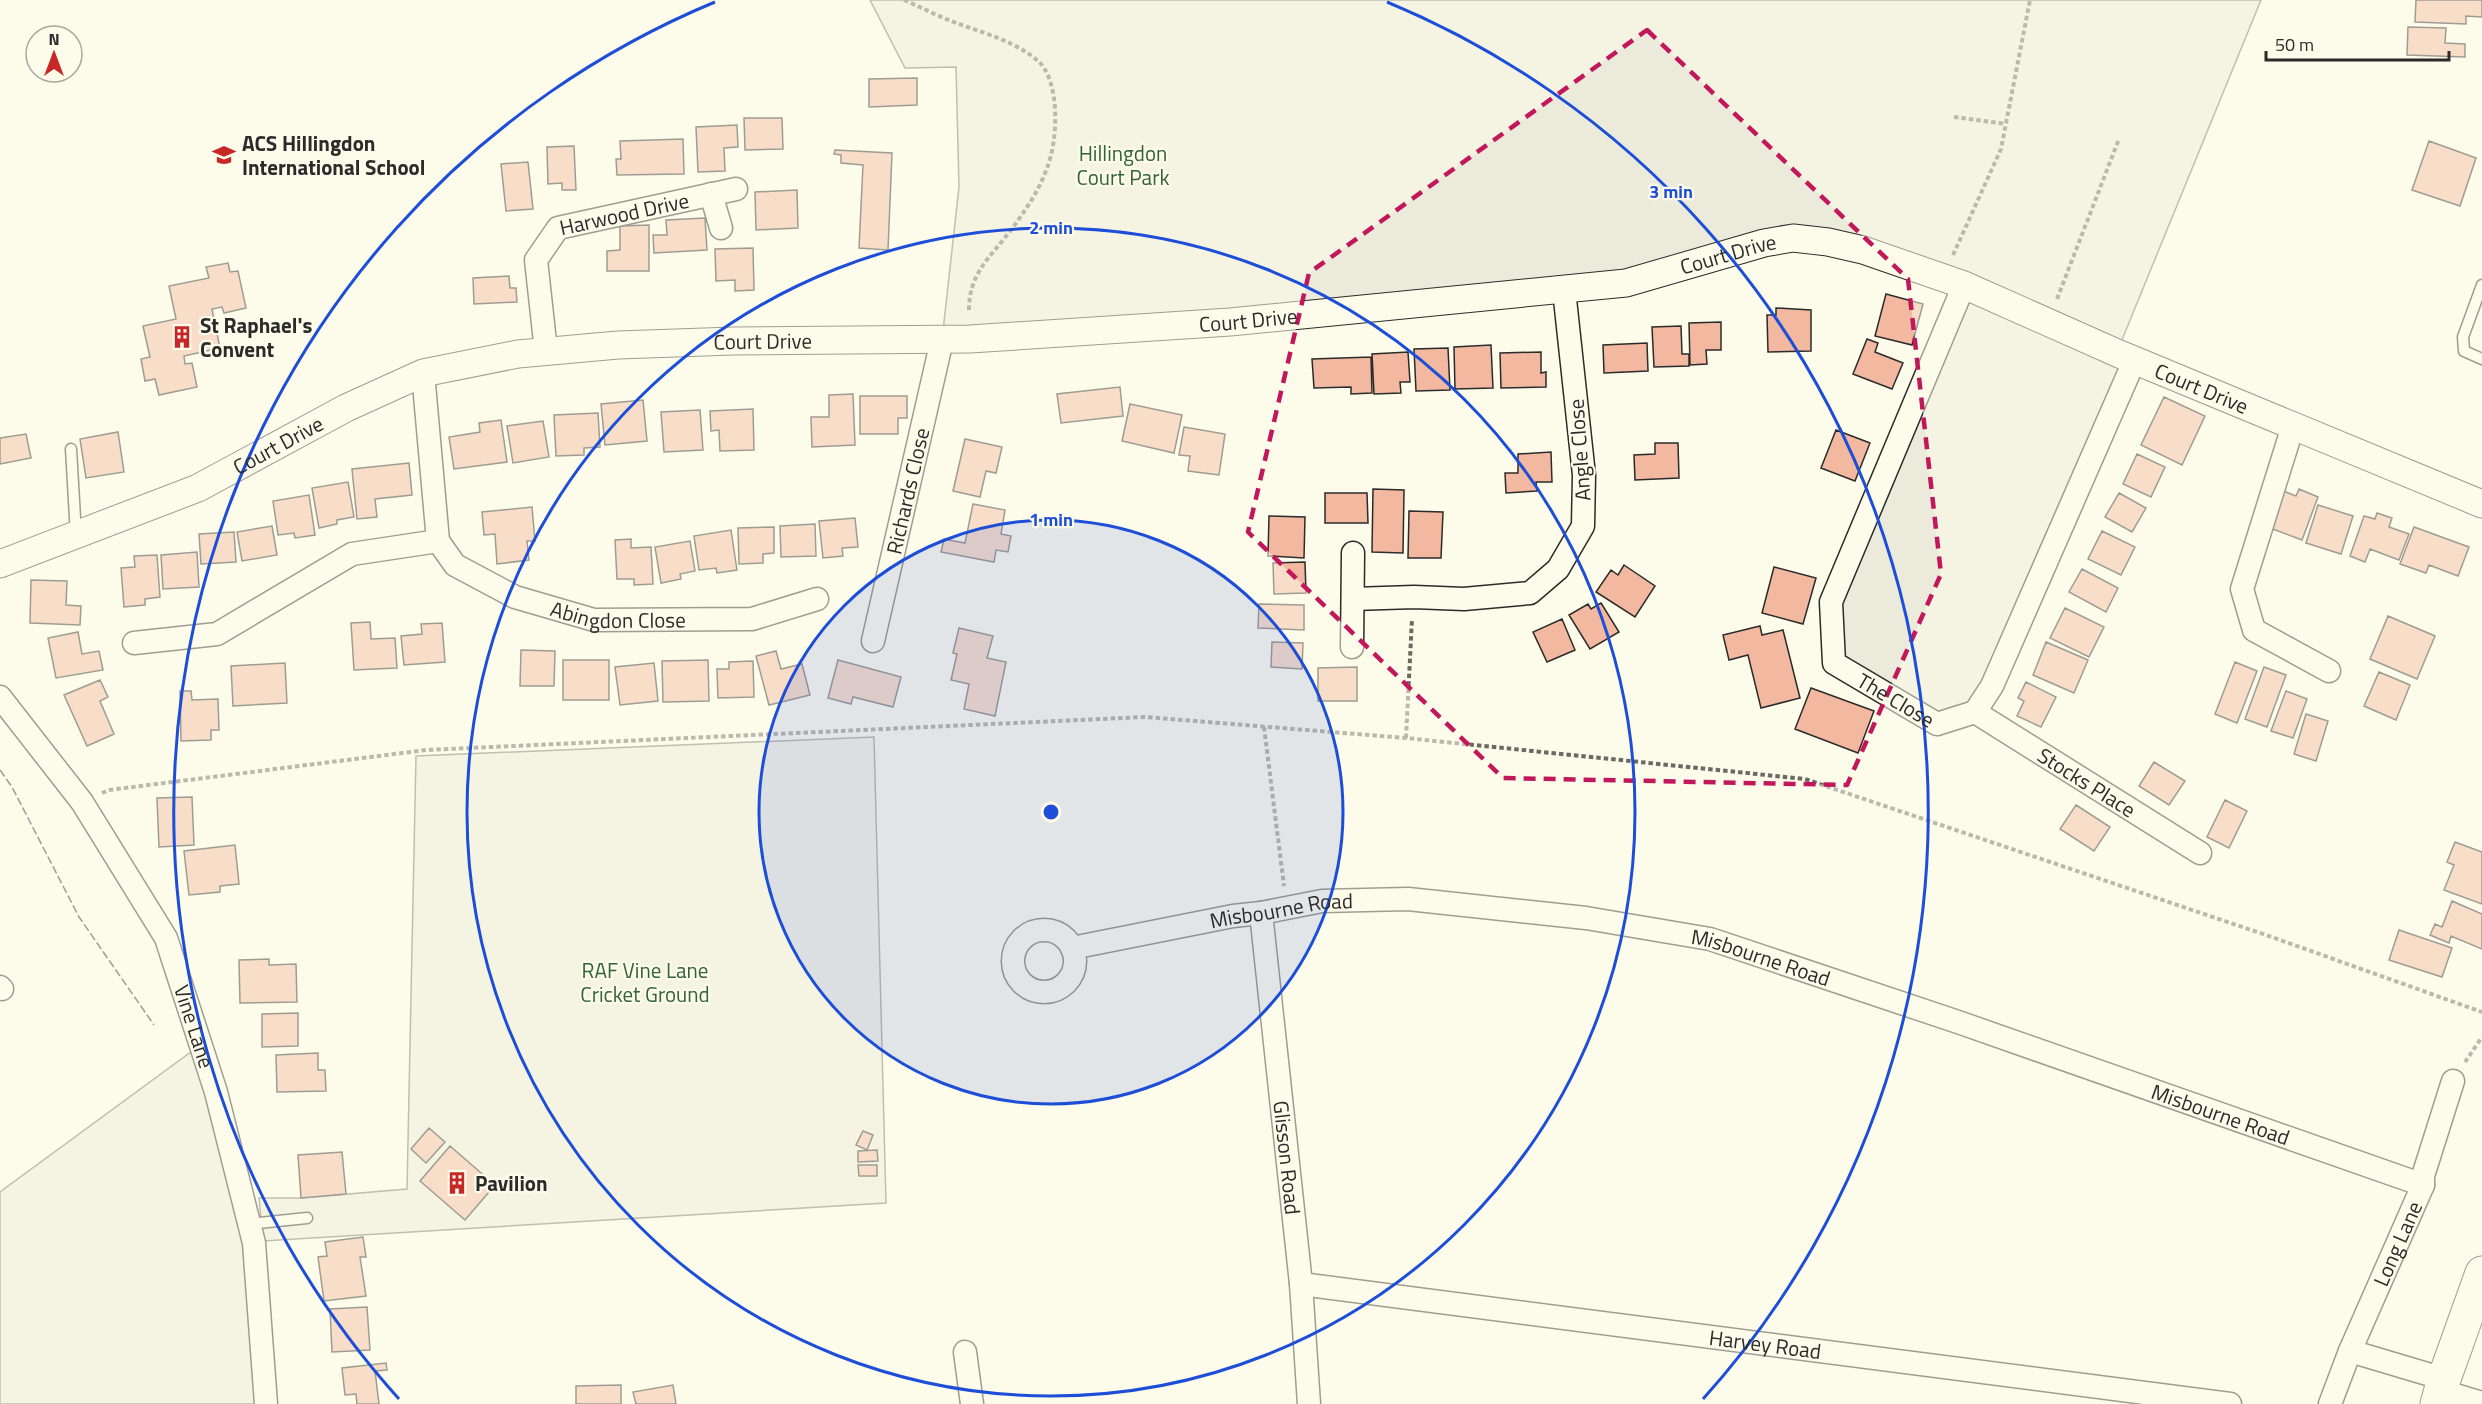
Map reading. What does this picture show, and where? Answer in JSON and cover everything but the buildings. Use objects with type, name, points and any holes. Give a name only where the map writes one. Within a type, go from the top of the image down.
[{"type":"main road","points":[[2441,1391],[2482,1273]]},
{"type":"street","name":"Harwood Drive","points":[[546,351],[536,260],[558,228],[736,189]]},
{"type":"street","name":"Harwood Drive","points":[[711,194],[721,228]]},
{"type":"street","name":"Court Drive","points":[[0,564],[198,488],[346,408],[423,373],[518,354],[618,345],[733,341],[970,339],[1230,322],[1626,283],[1764,243],[1793,238],[1828,242],[1863,250],[1953,282],[2482,504]]},
{"type":"street","name":"The Close","points":[[1953,282],[1831,602],[1834,663],[1937,724],[1975,712]]},
{"type":"street","name":"Angle Close","points":[[1353,599],[1414,597],[1464,599],[1530,592],[1558,569],[1583,526],[1584,475],[1564,290]]},
{"type":"street","name":"Richards Close","points":[[873,641],[942,340]]},
{"type":"street","points":[[1975,712],[1992,686],[2135,359]]},
{"type":"street","points":[[134,643],[217,634],[352,554],[438,541],[423,373]]},
{"type":"street","points":[[2293,426],[2242,589],[2254,630],[2329,671]]},
{"type":"street","name":"Abingdon Close","points":[[438,541],[455,565],[515,597],[594,620],[752,619],[818,599]]},
{"type":"street","points":[[1352,647],[1353,553]]},
{"type":"street","name":"Vine Lane","points":[[0,697],[82,802],[166,938],[216,1092],[250,1224],[254,1243],[266,1404]]},
{"type":"street","name":"Stocks Place","points":[[1975,712],[2199,853]]},
{"type":"street","name":"Misbourne Road","points":[[1072,948],[1322,901],[1408,899],[1586,918],[1710,939],[1958,1022],[2423,1185]]},
{"type":"street","name":"Glisson Road","points":[[1261,913],[1301,1284],[1309,1404]]},
{"type":"street","name":"Long Lane","points":[[2330,1404],[2350,1351],[2423,1185],[2423,1176],[2453,1081]]},
{"type":"street","name":"Harvey Road","points":[[1301,1284],[2230,1404]]},
{"type":"street","points":[[2350,1351],[2441,1391],[2482,1403]]},
{"type":"street","points":[[965,1352],[972,1404]]},
{"type":"lane","points":[[2482,285],[2463,337],[2464,351],[2482,359]]},
{"type":"lane","points":[[71,449],[76,536]]},
{"type":"lane","points":[[250,1224],[307,1218]]},
{"type":"path","points":[[904,0],[951,21],[1008,42],[1038,61],[1049,78],[1055,95],[1052,150],[1048,167],[1031,202],[978,272],[969,300],[970,339]]},
{"type":"path","points":[[1953,282],[2001,149],[2030,0]]},
{"type":"path","points":[[1954,117],[2006,124]]},
{"type":"path","points":[[2049,322],[2119,139]]},
{"type":"path","points":[[1406,738],[1414,597]]},
{"type":"path","points":[[82,802],[109,790],[426,750],[1145,717],[1406,738],[1806,779],[2266,935],[2482,1012]]},
{"type":"path","points":[[1264,727],[1288,908]]},
{"type":"path","points":[[2453,1081],[2482,1037]]},
{"type":"highlighted area","points":[[1647,30],[1908,279],[1941,574],[1847,785],[1503,778],[1248,532],[1309,273]]},
{"type":"green space","name":"Hillingdon Court Park","points":[[870,0],[2261,0],[2117,352],[2135,359],[1992,686],[1937,724],[1834,663],[1831,602],[1964,286],[1828,242],[1672,271],[942,340],[959,187],[956,67],[905,68]]},
{"type":"green space","name":"RAF Vine Lane Cricket Ground","points":[[874,737],[886,1203],[263,1241],[259,1198],[301,1198],[407,1189],[416,756]]},
{"type":"green space","points":[[195,1049],[249,1244],[261,1404],[0,1404],[0,1192]]},
{"type":"fence","points":[[0,770],[12,787],[79,917],[154,1025]]},
{"type":"place","name":"ACS Hillingdon International School","points":[[224,155]]},
{"type":"place","name":"St Raphael's Convent","points":[[182,337]]},
{"type":"place","name":"Pavilion","points":[[457,1183]]}]
